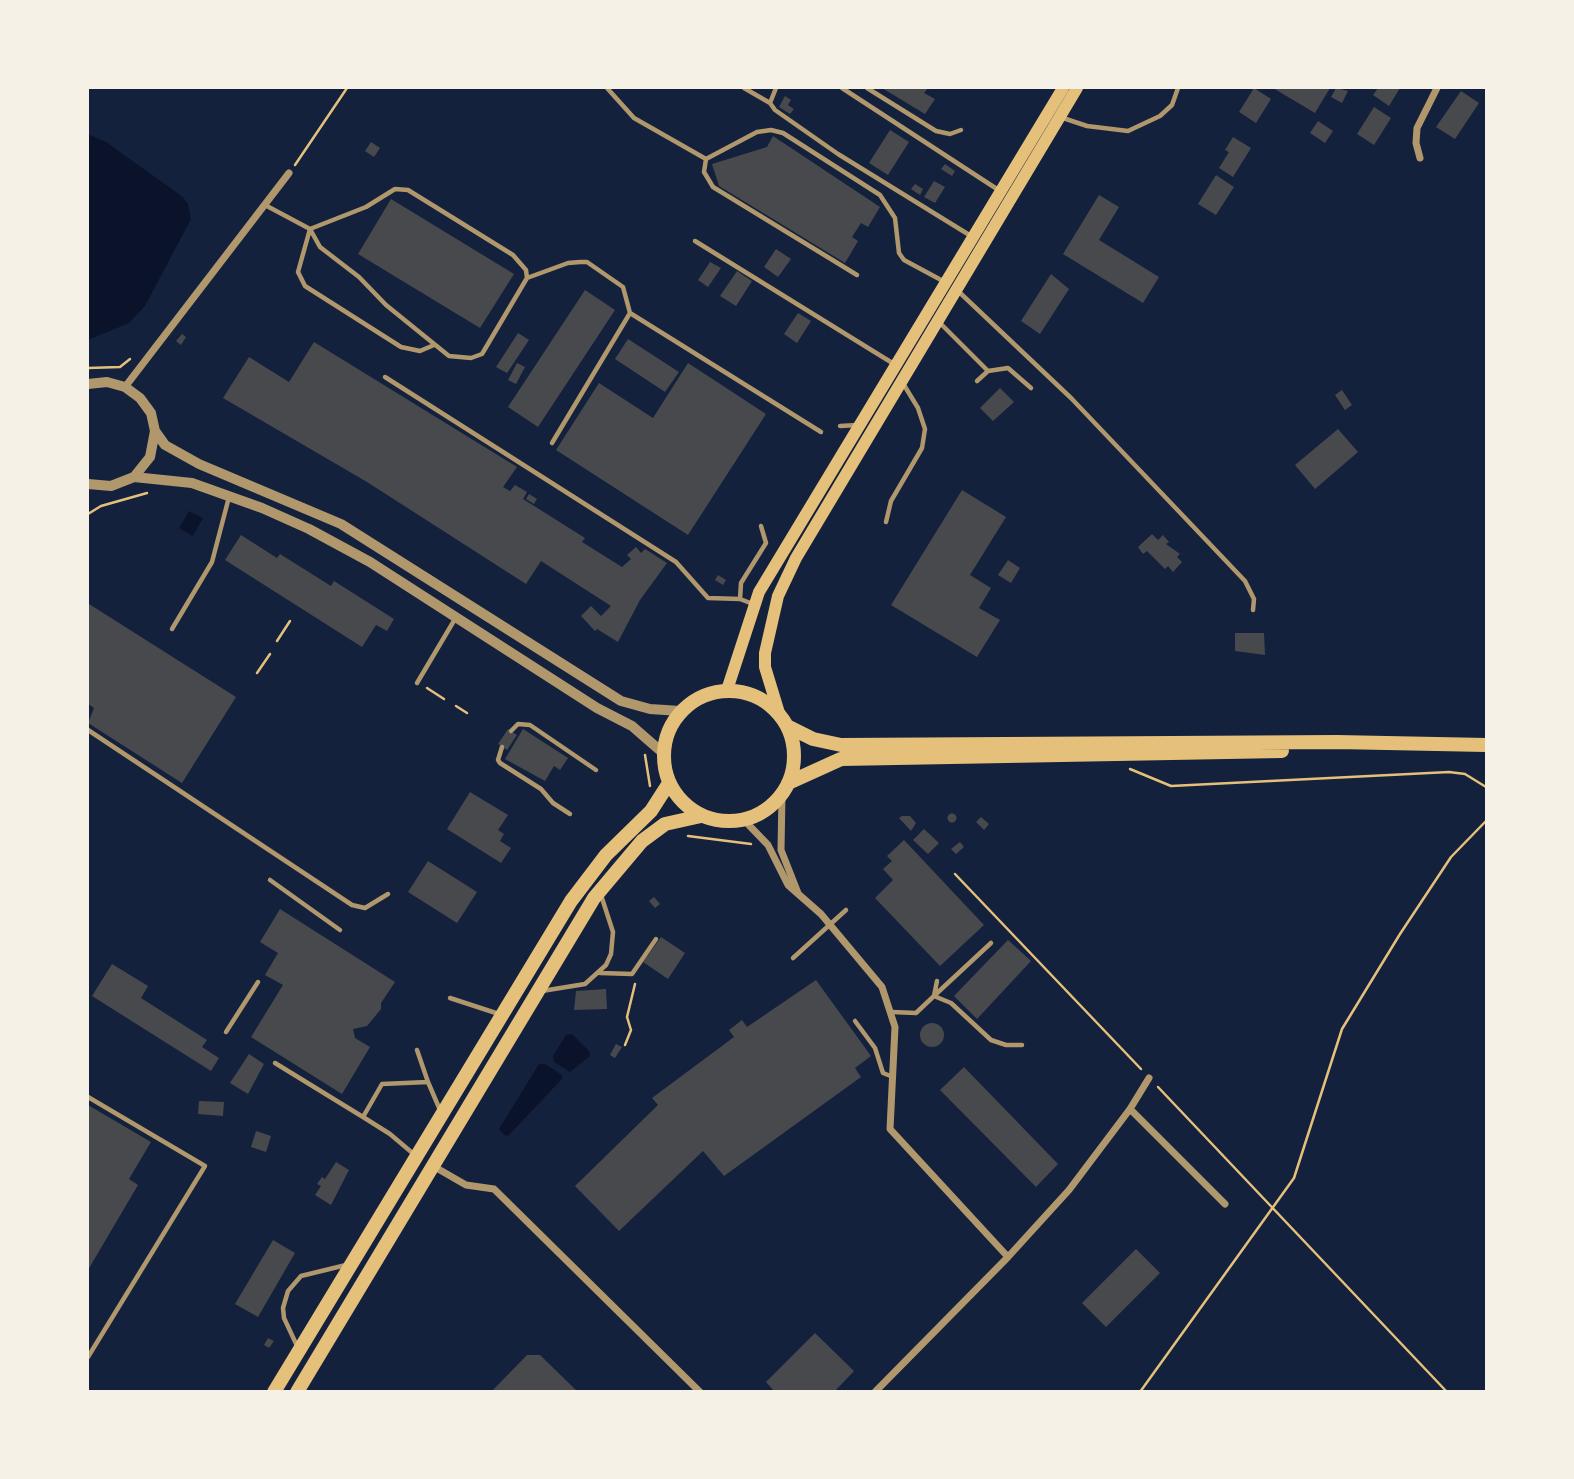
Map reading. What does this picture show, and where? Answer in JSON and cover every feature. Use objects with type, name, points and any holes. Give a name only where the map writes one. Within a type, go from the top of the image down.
[{"type":"main road","points":[[785,789],[794,754],[765,667],[768,631],[778,596],[796,558],[938,321],[974,238],[1063,88]]},
{"type":"main road","points":[[727,690],[754,605],[897,366],[952,286],[1077,88]]},
{"type":"main road","points":[[1369,744],[1341,750],[841,760],[785,789],[765,811],[744,820],[722,821],[701,816],[682,803],[669,783],[663,753],[667,733],[680,711],[704,695],[727,690],[754,695],[783,720],[813,739],[841,745],[1324,742],[1486,745]]},
{"type":"main road","points":[[274,1391],[571,901],[606,855],[651,811],[669,783]]},
{"type":"main road","points":[[297,1391],[599,891],[642,841],[665,824],[701,816]]},
{"type":"street","points":[[1420,158],[1416,143],[1417,128],[1437,88]]},
{"type":"street","points":[[125,387],[289,173]]},
{"type":"street","points":[[88,384],[107,382],[125,387],[145,405],[155,431],[165,445],[199,464],[341,524],[621,701],[650,709],[680,711]]},
{"type":"street","points":[[88,497],[93,486],[123,483],[134,477],[150,457],[155,431]]},
{"type":"street","points":[[134,477],[192,483],[285,518],[345,549],[597,708],[632,726],[663,753]]},
{"type":"street","points":[[785,789],[781,850],[798,893]]},
{"type":"street","points":[[744,820],[760,835],[788,885],[872,971],[892,1012],[896,1055],[890,1129],[1008,1257]]},
{"type":"street","points":[[875,1391],[1008,1257],[1069,1190],[1130,1109],[1149,1078]]},
{"type":"street","points":[[1130,1109],[1226,1203]]},
{"type":"street","points":[[433,1166],[466,1185],[494,1189],[700,1391]]},
{"type":"lane","points":[[607,88],[634,118],[706,159]]},
{"type":"lane","points":[[744,88],[770,103],[775,110],[838,154],[974,238]]},
{"type":"lane","points":[[770,103],[776,88]]},
{"type":"lane","points":[[842,88],[1001,191]]},
{"type":"lane","points":[[867,88],[936,131],[950,134],[961,130]]},
{"type":"lane","points":[[1060,117],[1087,126],[1128,131],[1160,116],[1172,105],[1178,88]]},
{"type":"lane","points":[[706,159],[757,132],[771,130],[783,133],[880,195],[895,218],[899,253],[904,260],[952,286],[1071,398],[1245,581],[1254,599],[1253,610]]},
{"type":"lane","points":[[706,159],[704,172],[713,187],[857,275]]},
{"type":"lane","points":[[265,204],[310,229],[320,247],[359,277],[433,345],[449,356],[461,358],[482,354],[527,278],[526,270],[513,255],[408,190],[395,189],[366,207],[310,229]]},
{"type":"lane","points":[[310,229],[298,272],[305,286],[401,347],[420,351],[433,345]]},
{"type":"lane","points":[[695,241],[897,366]]},
{"type":"lane","points":[[527,278],[568,263],[587,262],[623,287],[630,313],[821,432]]},
{"type":"lane","points":[[552,443],[630,313]]},
{"type":"lane","points":[[938,321],[988,370]]},
{"type":"lane","points":[[977,381],[988,370],[1008,368],[1031,388]]},
{"type":"lane","points":[[385,377],[676,562],[708,598],[740,599],[754,605]]},
{"type":"lane","points":[[886,522],[891,501],[922,448],[925,429],[918,408],[901,381]]},
{"type":"lane","points":[[840,426],[862,425]]},
{"type":"lane","points":[[172,629],[212,562],[230,496]]},
{"type":"lane","points":[[740,599],[741,583],[766,543],[761,526]]},
{"type":"lane","points":[[417,683],[455,618]]},
{"type":"lane","points":[[511,731],[518,724],[530,725],[596,770]]},
{"type":"lane","points":[[88,730],[352,905],[365,908],[388,894]]},
{"type":"lane","points":[[502,747],[498,760],[500,763],[541,789],[549,800],[570,814]]},
{"type":"lane","points":[[270,880],[340,930]]},
{"type":"lane","points":[[537,991],[570,989],[584,984],[599,973],[611,954],[613,932],[599,891]]},
{"type":"lane","points":[[793,958],[846,910]]},
{"type":"lane","points":[[599,973],[632,974],[656,939]]},
{"type":"lane","points":[[892,1012],[916,1013],[991,943]]},
{"type":"lane","points":[[934,996],[937,981]]},
{"type":"lane","points":[[226,1032],[258,982]]},
{"type":"lane","points":[[934,996],[951,1003],[992,1040],[1006,1045],[1022,1045]]},
{"type":"lane","points":[[450,998],[502,1015]]},
{"type":"lane","points":[[855,1021],[875,1048],[883,1073],[893,1077]]},
{"type":"lane","points":[[417,1050],[442,1114]]},
{"type":"lane","points":[[275,1063],[390,1134],[416,1157]]},
{"type":"lane","points":[[363,1118],[382,1084],[428,1082]]},
{"type":"lane","points":[[88,1097],[205,1166],[88,1357]]},
{"type":"lane","points":[[299,1350],[284,1318],[283,1308],[288,1291],[301,1276],[339,1268],[353,1261]]},
{"type":"path","points":[[289,173],[346,88]]},
{"type":"path","points":[[88,368],[120,367],[131,358]]},
{"type":"path","points":[[88,514],[101,506],[150,492]]},
{"type":"path","points":[[277,641],[290,621]]},
{"type":"path","points":[[257,673],[270,653]]},
{"type":"path","points":[[427,688],[444,699]]},
{"type":"path","points":[[456,706],[467,713]]},
{"type":"path","points":[[644,749],[651,791]]},
{"type":"path","points":[[1126,768],[1171,786],[1449,772],[1465,774],[1486,787]]},
{"type":"path","points":[[1140,1391],[1294,1178],[1342,1029],[1451,857],[1486,821]]},
{"type":"path","points":[[681,835],[731,839],[756,846]]},
{"type":"path","points":[[955,874],[1447,1391]]},
{"type":"path","points":[[625,1045],[631,1030],[627,1017],[635,983],[632,974]]},
{"type":"water","points":[[88,134],[106,142],[183,197],[188,204],[191,219],[145,306],[129,323],[88,340]]},
{"type":"water","points":[[189,511],[203,518],[193,536],[179,528]]},
{"type":"water","points":[[572,1034],[589,1051],[590,1056],[570,1072],[554,1062],[553,1056],[566,1035]]},
{"type":"water","points":[[539,1064],[545,1064],[562,1075],[562,1079],[508,1136],[504,1135],[499,1129]]},
{"type":"building","points":[[882,88],[928,88],[924,93],[935,99],[925,114]]},
{"type":"building","points":[[1254,88],[1271,99],[1256,123],[1239,112]]},
{"type":"building","points":[[1273,88],[1330,88],[1315,113]]},
{"type":"building","points":[[1336,88],[1348,91],[1342,103],[1331,97]]},
{"type":"building","points":[[1378,88],[1400,88],[1389,106],[1373,95]]},
{"type":"building","points":[[1461,91],[1479,103],[1455,139],[1436,127]]},
{"type":"building","points":[[785,96],[791,100],[788,105],[794,109],[790,114],[779,107]]},
{"type":"building","points":[[1374,107],[1391,118],[1374,145],[1357,134]]},
{"type":"building","points":[[1318,121],[1333,131],[1325,143],[1310,133]]},
{"type":"building","points":[[890,130],[909,142],[888,175],[869,163]]},
{"type":"building","points":[[773,136],[880,207],[868,227],[861,223],[852,237],[858,241],[845,263],[719,186],[712,164],[767,147]]},
{"type":"building","points":[[1233,137],[1251,148],[1233,177],[1219,168],[1229,152],[1225,150]]},
{"type":"building","points":[[371,142],[380,148],[374,157],[365,151]]},
{"type":"building","points":[[945,164],[955,171],[952,176],[941,169]]},
{"type":"building","points":[[1216,175],[1234,187],[1216,215],[1198,204]]},
{"type":"building","points":[[934,181],[945,187],[935,203],[924,197]]},
{"type":"building","points":[[915,184],[923,189],[920,195],[911,189]]},
{"type":"building","points":[[1099,195],[1119,207],[1099,240],[1159,277],[1143,303],[1063,254]]},
{"type":"building","points":[[391,199],[514,274],[480,328],[358,254]]},
{"type":"building","points":[[776,249],[791,259],[778,277],[764,267]]},
{"type":"building","points":[[710,262],[721,268],[708,287],[698,280]]},
{"type":"building","points":[[737,271],[752,281],[736,306],[720,296]]},
{"type":"building","points":[[1051,274],[1069,289],[1040,334],[1021,321]]},
{"type":"building","points":[[585,290],[615,310],[538,427],[508,407]]},
{"type":"building","points":[[798,313],[811,321],[797,343],[784,334]]},
{"type":"building","points":[[518,333],[529,340],[507,373],[496,367]]},
{"type":"building","points":[[182,334],[186,337],[181,345],[176,341]]},
{"type":"building","points":[[628,339],[679,372],[665,392],[615,359]]},
{"type":"building","points":[[314,342],[517,467],[503,487],[510,491],[515,485],[527,492],[523,499],[585,538],[582,542],[622,567],[631,559],[627,555],[636,547],[641,553],[645,549],[667,563],[640,600],[618,642],[597,629],[595,631],[581,616],[591,606],[601,616],[611,606],[541,561],[526,584],[367,482],[223,398],[249,357],[289,382]]},
{"type":"building","points":[[517,363],[525,367],[516,384],[508,380]]},
{"type":"building","points":[[688,363],[766,414],[688,535],[556,450],[599,383],[653,418]]},
{"type":"building","points":[[1000,388],[1014,402],[993,421],[980,408]]},
{"type":"building","points":[[1342,390],[1352,405],[1345,410],[1335,395]]},
{"type":"building","points":[[1338,429],[1358,452],[1315,489],[1295,465]]},
{"type":"building","points":[[962,490],[1006,517],[970,575],[991,588],[979,608],[1000,620],[977,657],[891,605]]},
{"type":"building","points":[[529,494],[537,499],[534,504],[526,499]]},
{"type":"building","points":[[1152,534],[1158,540],[1163,535],[1169,542],[1166,544],[1180,554],[1177,557],[1182,562],[1173,572],[1168,566],[1165,569],[1147,551],[1143,554],[1138,547]]},
{"type":"building","points":[[241,535],[277,558],[280,554],[331,586],[334,581],[394,619],[387,631],[376,625],[362,647],[225,560]]},
{"type":"building","points":[[1008,560],[1020,568],[1011,583],[998,575]]},
{"type":"building","points":[[718,575],[726,580],[723,585],[715,580]]},
{"type":"building","points":[[89,604],[236,697],[182,783],[88,723],[94,708],[88,704]]},
{"type":"building","points":[[1235,633],[1264,633],[1265,655],[1235,651]]},
{"type":"building","points":[[508,729],[517,735],[507,750],[498,744]]},
{"type":"building","points":[[523,729],[568,758],[560,770],[554,766],[545,781],[505,759]]},
{"type":"building","points":[[470,792],[508,815],[498,830],[504,834],[500,841],[511,848],[501,863],[447,829]]},
{"type":"building","points":[[952,814],[956,818],[952,822],[948,818]]},
{"type":"building","points":[[910,816],[916,823],[911,831],[899,818]]},
{"type":"building","points":[[981,817],[989,824],[984,830],[976,822]]},
{"type":"building","points":[[924,829],[939,843],[928,854],[913,840]]},
{"type":"building","points":[[904,840],[984,925],[940,966],[875,898],[893,880],[883,869],[892,861],[887,856]]},
{"type":"building","points":[[960,842],[964,847],[956,854],[951,849]]},
{"type":"building","points":[[428,861],[477,892],[457,923],[408,892]]},
{"type":"building","points":[[654,897],[660,904],[655,908],[649,901]]},
{"type":"building","points":[[280,909],[395,982],[381,1003],[381,1009],[367,1026],[353,1029],[355,1038],[370,1047],[342,1094],[251,1037],[283,985],[265,975],[278,953],[260,942]]},
{"type":"building","points":[[661,937],[685,953],[668,979],[643,962]]},
{"type":"building","points":[[1008,940],[1031,961],[977,1019],[954,996]]},
{"type":"building","points":[[112,964],[148,986],[141,998],[207,1040],[202,1047],[219,1058],[211,1071],[92,996]]},
{"type":"building","points":[[816,980],[871,1056],[855,1068],[861,1077],[724,1176],[703,1151],[619,1231],[575,1186],[658,1105],[652,1098],[734,1037],[729,1030],[742,1020],[747,1027]]},
{"type":"building","points":[[606,989],[607,1009],[574,1010],[576,991]]},
{"type":"building","points":[[932,1023],[941,1026],[944,1035],[941,1044],[932,1047],[923,1044],[920,1035],[923,1026]]},
{"type":"building","points":[[616,1044],[622,1047],[615,1058],[610,1055]]},
{"type":"building","points":[[249,1054],[264,1064],[248,1094],[230,1083]]},
{"type":"building","points":[[964,1067],[1058,1164],[1036,1187],[940,1090]]},
{"type":"building","points":[[199,1101],[224,1102],[223,1116],[198,1114]]},
{"type":"building","points":[[88,1105],[151,1142],[129,1179],[138,1185],[88,1270]]},
{"type":"building","points":[[256,1131],[271,1136],[266,1152],[251,1147]]},
{"type":"building","points":[[336,1162],[349,1170],[331,1205],[315,1195],[321,1186],[317,1184],[322,1177],[325,1179]]},
{"type":"building","points":[[273,1240],[295,1253],[258,1317],[235,1304]]},
{"type":"building","points":[[1136,1249],[1160,1273],[1106,1327],[1082,1303]]},
{"type":"building","points":[[815,1333],[854,1371],[834,1392],[775,1392],[766,1382]]},
{"type":"building","points":[[268,1338],[274,1341],[269,1348],[264,1345]]},
{"type":"building","points":[[527,1355],[540,1355],[578,1392],[491,1392]]}]
